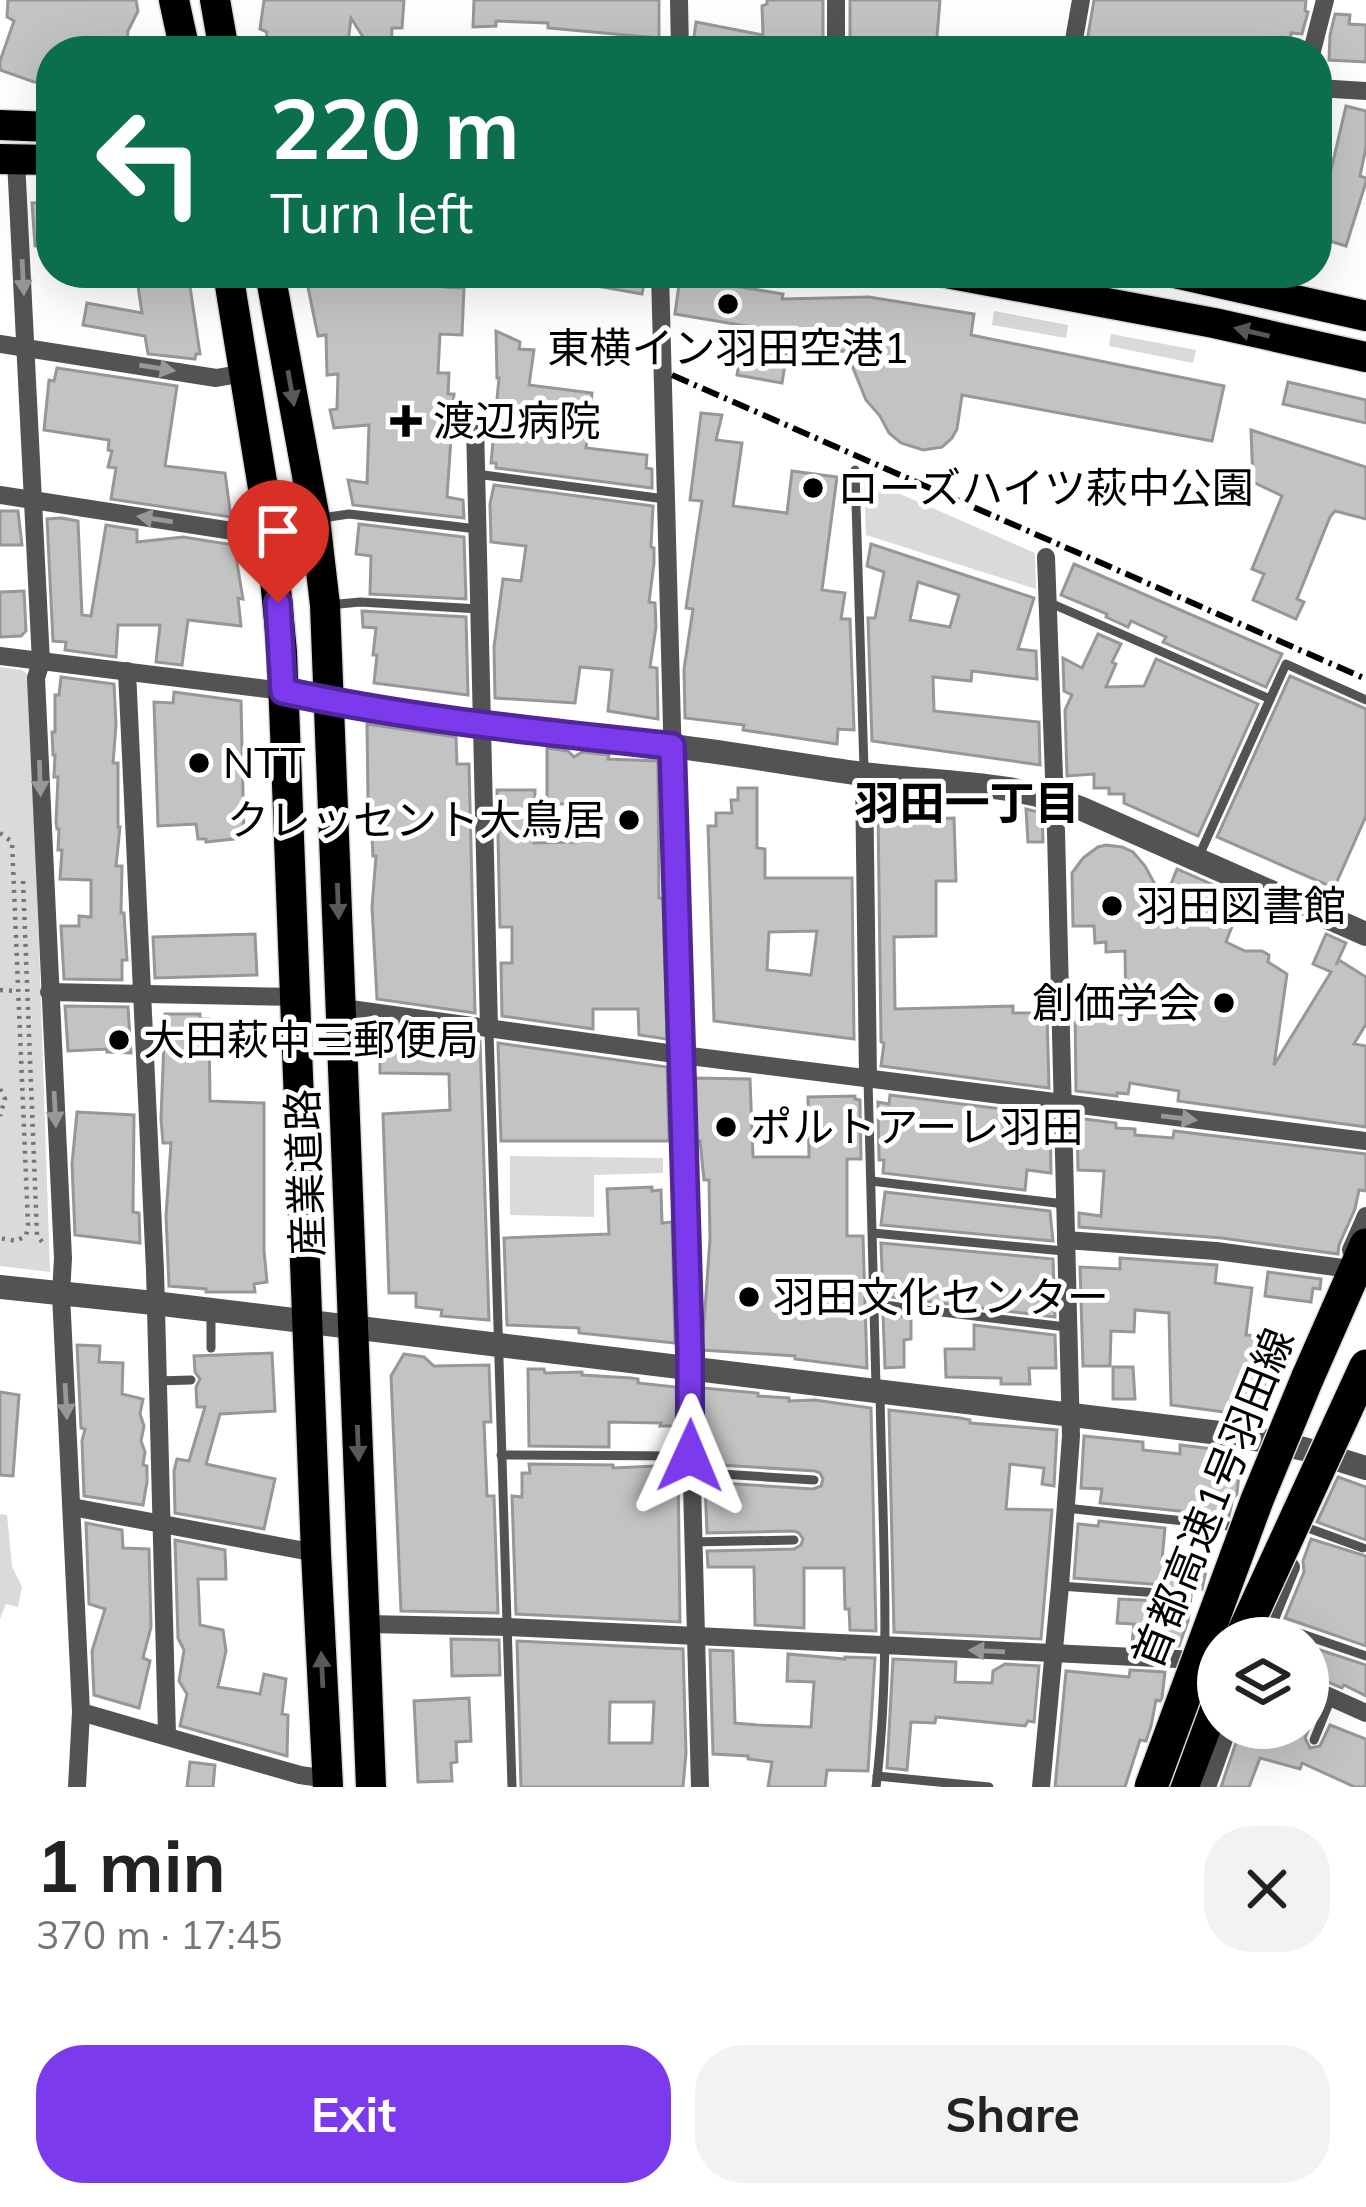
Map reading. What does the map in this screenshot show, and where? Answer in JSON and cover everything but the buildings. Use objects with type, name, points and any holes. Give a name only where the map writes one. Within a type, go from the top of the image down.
[{"type":"highway","name":"首都高速1号羽田線","points":[[1148,1787],[1257,1500],[1358,1261]]},
{"type":"highway","name":"首都高速1号羽田線","points":[[1263,1617],[1358,1401],[1366,1363]]},
{"type":"highway","name":"首都高速1号羽田線","points":[[1182,1787],[1197,1748]]},
{"type":"main road","points":[[174,0],[182,36]]},
{"type":"main road","points":[[222,4],[223,36]]},
{"type":"main road","points":[[0,125],[36,126]]},
{"type":"main road","name":"産業道路","points":[[231,288],[271,536],[281,636],[328,1783]]},
{"type":"main road","name":"産業道路","points":[[273,288],[315,519],[325,605],[373,1787]]},
{"type":"main road","points":[[1026,288],[1366,358]]},
{"type":"main road","points":[[1272,288],[1366,316]]},
{"type":"street","points":[[679,0],[680,36]]},
{"type":"street","points":[[836,0],[836,36]]},
{"type":"street","points":[[1075,36],[1082,0]]},
{"type":"street","points":[[1316,36],[1325,0]]},
{"type":"street","points":[[1332,89],[1366,91]]},
{"type":"street","points":[[8,160],[27,348],[35,500],[40,662],[36,678],[81,1712],[77,1787]]},
{"type":"street","points":[[660,288],[700,1787]]},
{"type":"street","points":[[0,344],[216,378],[245,373]]},
{"type":"street","points":[[475,424],[489,1028]]},
{"type":"street","points":[[0,495],[271,536]]},
{"type":"street","points":[[1041,1787],[1070,1413],[1046,557]]},
{"type":"street","points":[[0,656],[283,691],[522,734],[672,746],[1055,798],[1366,934]]},
{"type":"street","points":[[127,671],[154,1303],[166,1735]]},
{"type":"street","points":[[864,774],[868,1079]]},
{"type":"street","points":[[49,992],[297,997]]},
{"type":"street","points":[[343,1008],[1366,1142]]},
{"type":"street","points":[[1148,1787],[1188,1660],[1271,1440],[1358,1261],[1366,1216]]},
{"type":"street","points":[[1066,1246],[1358,1261]]},
{"type":"street","points":[[0,1287],[1070,1413],[1271,1440],[1366,1468]]},
{"type":"street","points":[[1264,1617],[1308,1528],[1358,1401]]},
{"type":"street","points":[[72,1507],[316,1553]]},
{"type":"street","points":[[367,1624],[1197,1660]]},
{"type":"street","points":[[1330,1698],[1366,1713]]},
{"type":"street","points":[[81,1712],[328,1783]]},
{"type":"street","points":[[1207,1787],[1221,1749]]},
{"type":"lane","points":[[854,470],[864,774]]},
{"type":"lane","points":[[476,474],[665,499]]},
{"type":"lane","points":[[315,519],[349,514],[477,529]]},
{"type":"lane","points":[[325,605],[360,602],[479,609]]},
{"type":"lane","points":[[1048,602],[1270,699]]},
{"type":"lane","points":[[1198,859],[1286,664],[1366,700]]},
{"type":"lane","points":[[489,1028],[512,1787]]},
{"type":"lane","points":[[868,1079],[885,1646],[877,1782],[988,1787]]},
{"type":"lane","points":[[871,1180],[1065,1204]]},
{"type":"lane","points":[[873,1233],[1066,1246]]},
{"type":"lane","points":[[875,1304],[1069,1327]]},
{"type":"lane","points":[[211,1310],[211,1348]]},
{"type":"lane","points":[[156,1382],[191,1380]]},
{"type":"lane","points":[[501,1455],[690,1464],[814,1480]]},
{"type":"lane","points":[[1066,1508],[1238,1527]]},
{"type":"lane","points":[[1308,1528],[1363,1548]]},
{"type":"lane","points":[[692,1542],[794,1540]]},
{"type":"lane","points":[[1060,1586],[1159,1592]]},
{"type":"lane","points":[[1329,1648],[1366,1656]]},
{"type":"path","points":[[0,833],[12,842],[28,1225],[26,1236],[0,1238]]},
{"type":"path","points":[[23,862],[37,1236],[46,1245]]},
{"type":"path","points":[[0,908],[14,909]]},
{"type":"path","points":[[0,990],[18,991]]},
{"type":"path","points":[[0,1090],[5,1099],[0,1116]]},
{"type":"shaded area","points":[[994,311],[1068,325],[1066,338],[992,325]]},
{"type":"shaded area","points":[[1111,334],[1196,350],[1193,363],[1109,346]]},
{"type":"shaded area","points":[[864,478],[1035,553],[1036,589],[866,535]]},
{"type":"shaded area","points":[[0,667],[30,676],[50,1272],[0,1266]]},
{"type":"shaded area","points":[[510,1156],[663,1158],[663,1173],[594,1175],[594,1217],[510,1215]]},
{"type":"shaded area","points":[[0,1514],[7,1515],[12,1566],[22,1587],[18,1607],[6,1604],[0,1619]]},
{"type":"railway","points":[[672,375],[1366,679]]},
{"type":"place","name":"東横イン羽田空港1","points":[[728,304]]},
{"type":"place","name":"渡辺病院","points":[[406,421]]},
{"type":"place","name":"ローズハイツ萩中公園","points":[[813,488]]},
{"type":"place","name":"NTT","points":[[199,763]]},
{"type":"place","name":"クレッセント大鳥居","points":[[629,820]]},
{"type":"place","name":"羽田図書館","points":[[1112,906]]},
{"type":"place","name":"創価学会","points":[[1224,1003]]},
{"type":"place","name":"大田萩中三郵便局","points":[[119,1040]]},
{"type":"place","name":"ポルトアーレ羽田","points":[[726,1127]]},
{"type":"place","name":"羽田文化センター","points":[[749,1297]]},
{"type":"district","name":"羽田一丁目","points":[[967,803]]},
{"type":"route","points":[[278,603],[283,691],[482,724],[672,746],[690,1456]]}]
